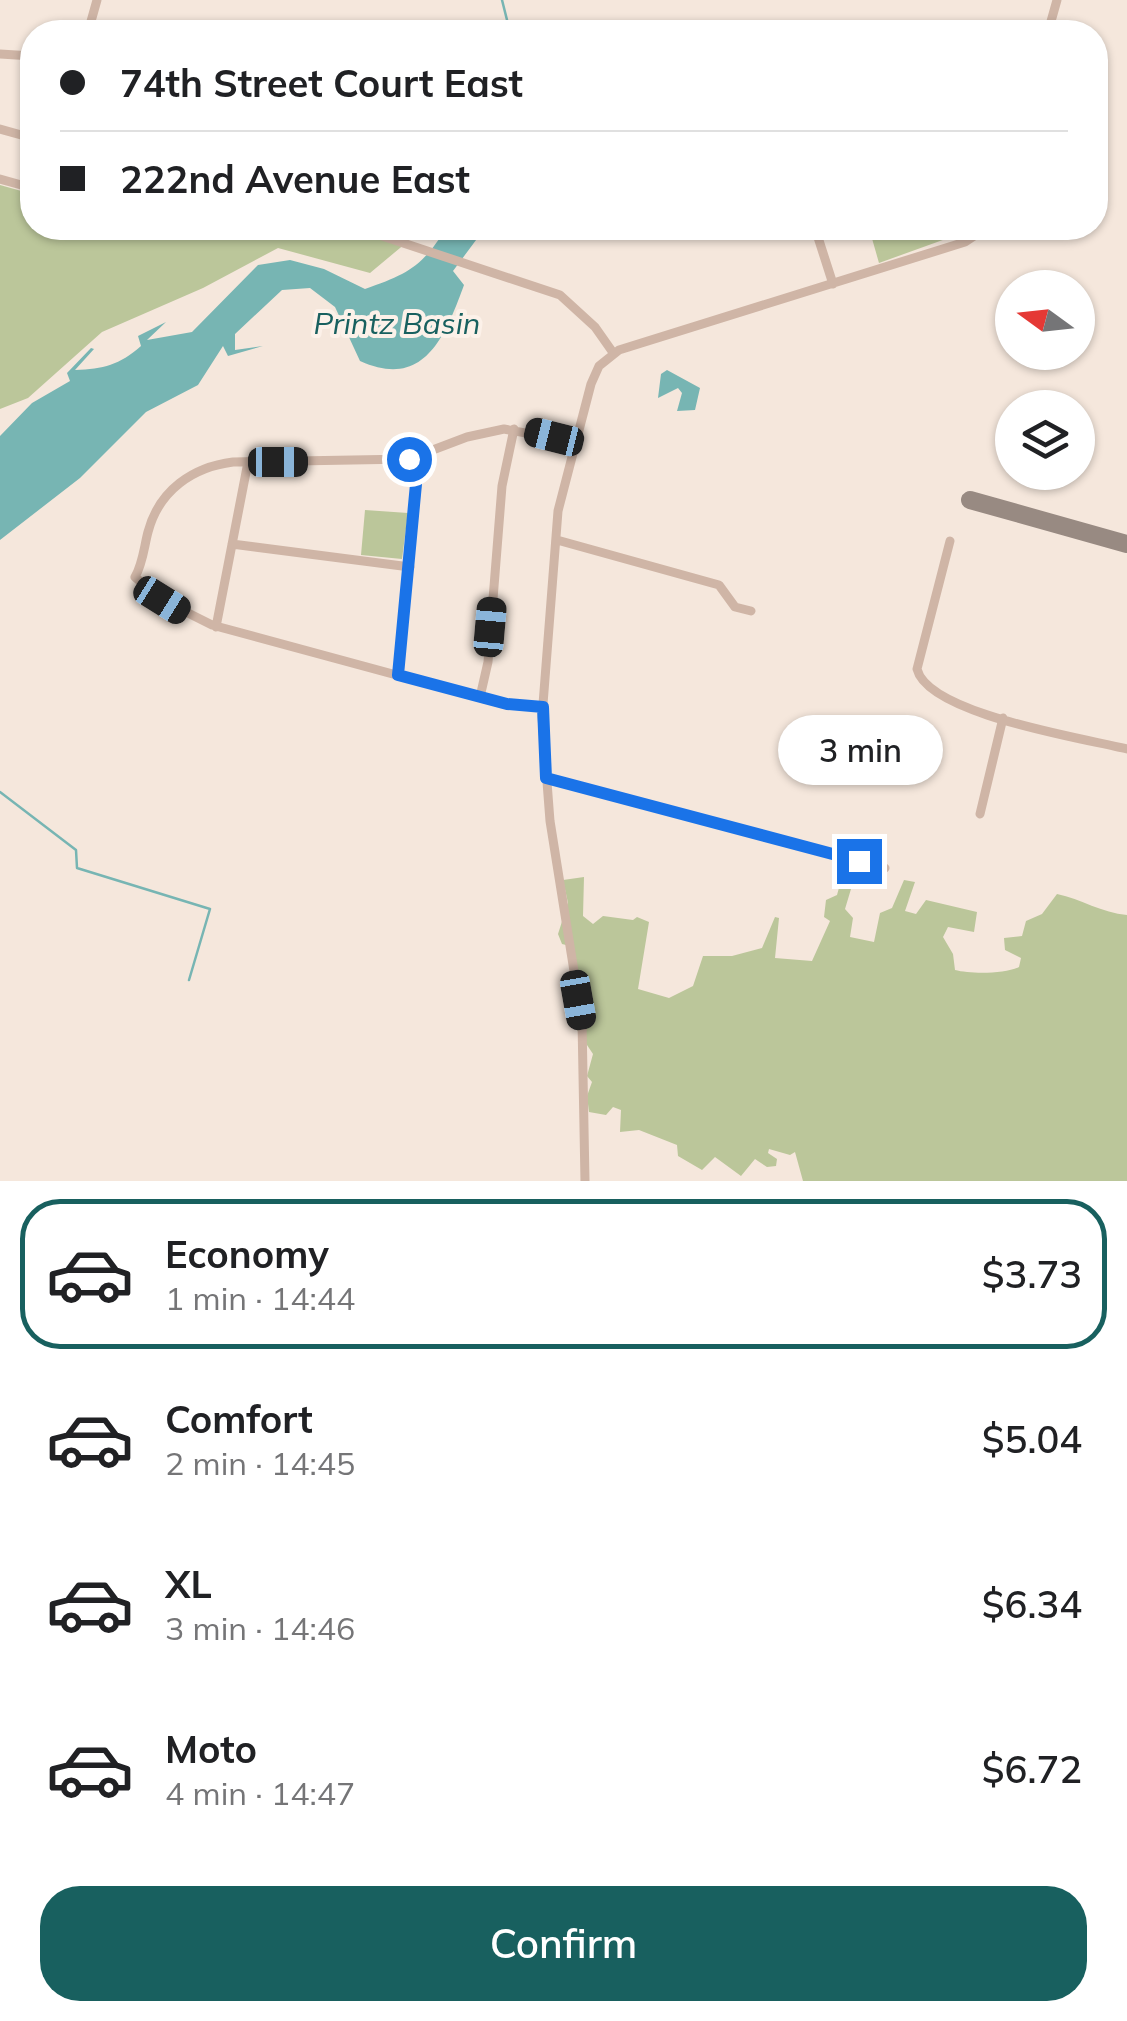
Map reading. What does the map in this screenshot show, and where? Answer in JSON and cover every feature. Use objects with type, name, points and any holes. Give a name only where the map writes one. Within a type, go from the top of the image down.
[{"type":"street","points":[[398,240],[560,294],[595,327],[614,354]]},
{"type":"street","points":[[820,240],[833,284]]},
{"type":"street","points":[[585,1181],[582,1021],[546,778],[543,707],[556,540],[574,442],[591,384],[599,366],[614,354],[968,240]]},
{"type":"street","points":[[543,707],[480,698],[216,627],[179,610],[135,577],[155,514],[190,474],[216,464],[413,458],[481,432],[514,429],[574,442]]},
{"type":"street","points":[[480,698],[487,670],[502,486],[514,429]]},
{"type":"street","points":[[398,675],[416,484],[413,458]]},
{"type":"street","points":[[216,627],[248,462]]},
{"type":"street","points":[[556,540],[719,585],[735,607],[751,610]]},
{"type":"street","points":[[950,541],[917,669],[927,688],[977,714],[1127,749]]},
{"type":"street","points":[[232,544],[410,567]]},
{"type":"street","points":[[980,814],[1003,718]]},
{"type":"street","points":[[546,778],[884,868]]},
{"type":"green space","points":[[0,185],[20,191],[20,240],[406,243],[370,273],[278,248],[203,288],[102,332],[28,398],[0,409]]},
{"type":"green space","points":[[872,240],[943,240],[879,263]]},
{"type":"green space","points":[[365,510],[408,513],[402,559],[361,555]]},
{"type":"green space","points":[[849,851],[853,852],[849,876],[854,879],[845,909],[853,918],[850,937],[874,942],[880,913],[892,908],[904,880],[915,882],[905,911],[916,914],[926,900],[977,912],[974,932],[948,927],[943,937],[953,954],[955,970],[987,973],[1019,967],[1021,958],[1005,950],[1004,938],[1022,936],[1026,921],[1042,914],[1057,894],[1127,915],[1127,1181],[803,1181],[795,1152],[790,1155],[769,1149],[768,1153],[777,1159],[776,1166],[767,1167],[755,1159],[741,1176],[715,1157],[702,1170],[678,1156],[677,1145],[639,1130],[620,1132],[621,1110],[613,1107],[606,1115],[589,1112],[587,1096],[592,1082],[587,1076],[593,1054],[577,1030],[582,1013],[573,1004],[581,986],[570,973],[570,946],[562,944],[558,934],[568,903],[563,880],[584,877],[583,916],[593,924],[603,916],[633,920],[637,917],[649,922],[638,989],[669,998],[693,986],[703,956],[732,956],[762,948],[775,917],[779,918],[775,958],[812,961],[830,921],[824,917],[826,900],[837,895]]},
{"type":"water","name":"Printz Basin","points":[[438,240],[476,240],[453,271],[464,285],[449,323],[440,340],[416,363],[401,369],[360,361],[335,307],[310,288],[282,290],[235,334],[235,350],[263,346],[228,356],[223,346],[198,385],[146,412],[80,478],[0,540],[0,436],[32,403],[70,381],[67,373],[91,348],[94,349],[75,370],[118,362],[141,346],[138,336],[166,322],[147,340],[192,332],[258,265],[290,260],[324,269],[365,289],[413,267]]},
{"type":"water","points":[[667,370],[700,388],[695,410],[677,411],[682,393],[678,388],[658,398],[661,374]]},
{"type":"waterway","points":[[502,0],[507,20]]},
{"type":"waterway","points":[[0,792],[76,850],[77,868],[210,909],[189,980]]},
{"type":"taxiway","points":[[970,500],[1127,544]]},
{"type":"route","points":[[409,459],[413,458],[416,484],[403,656],[398,675],[507,704],[543,707],[546,778],[859,861]]}]
